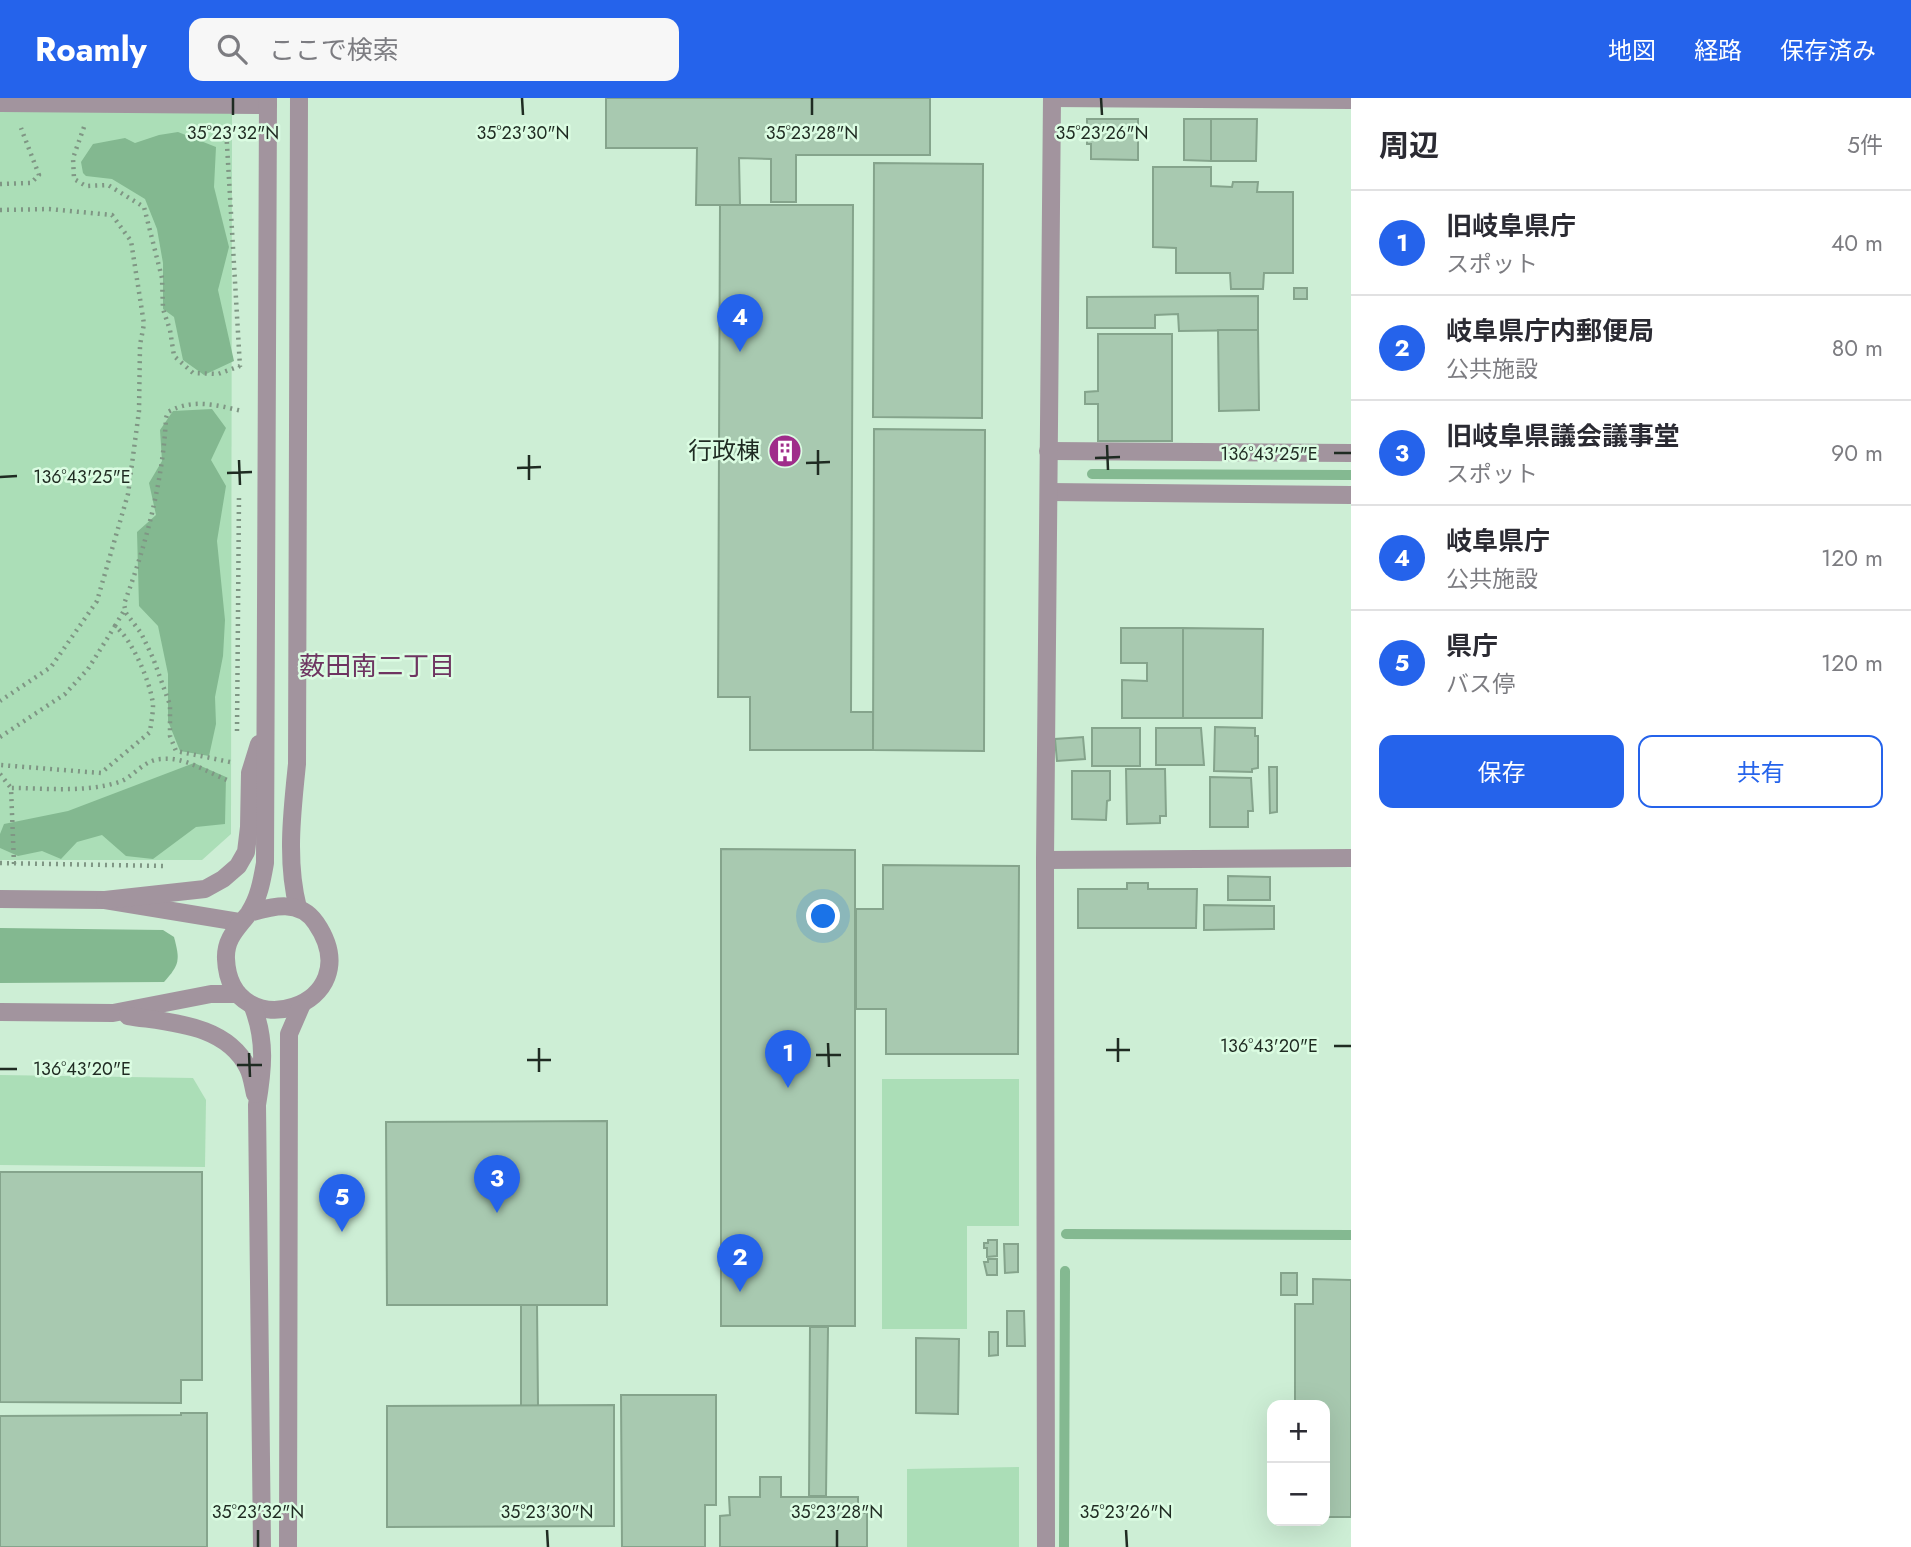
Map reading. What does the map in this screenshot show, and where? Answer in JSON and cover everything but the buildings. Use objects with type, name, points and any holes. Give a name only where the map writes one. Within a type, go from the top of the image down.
[{"type":"street","points":[[298,908],[292,883],[291,816],[297,751],[299,98]]},
{"type":"street","points":[[1046,1547],[1045,860],[1052,98],[1351,100]]},
{"type":"street","points":[[6,103],[224,105],[268,101],[265,863],[262,886],[229,938],[226,958],[238,994],[253,1007],[262,1030],[262,1074],[257,1105],[262,1547]]},
{"type":"street","points":[[1048,451],[1351,453]]},
{"type":"street","points":[[1049,492],[1351,495]]},
{"type":"street","points":[[105,900],[205,889],[238,866],[246,852],[250,773],[265,727]]},
{"type":"street","points":[[1045,860],[1351,858]]},
{"type":"street","points":[[0,899],[105,900],[244,917],[273,905],[298,908],[311,916],[323,933],[329,950],[328,976],[320,991],[291,1009],[271,1011],[253,1007]]},
{"type":"street","points":[[113,1013],[211,994],[238,994]]},
{"type":"street","points":[[288,1547],[289,1034],[302,1004]]},
{"type":"street","points":[[0,1012],[113,1013],[212,1032],[237,1051],[249,1069],[257,1105]]},
{"type":"path","points":[[0,184],[31,184],[39,175],[6,103]]},
{"type":"path","points":[[92,103],[73,158],[74,179],[86,186],[108,185],[144,207],[162,278],[163,309],[174,356],[193,373],[218,374],[267,354]]},
{"type":"path","points":[[224,105],[240,377]]},
{"type":"path","points":[[0,211],[49,209],[112,215],[131,241],[144,324],[140,345],[139,411],[128,494],[97,601],[51,667],[0,701]]},
{"type":"path","points":[[239,424],[240,399]]},
{"type":"path","points":[[237,764],[176,751],[170,736],[170,705],[141,633],[126,613],[124,604],[152,513],[164,455],[168,412],[189,404],[205,403],[266,416]]},
{"type":"path","points":[[237,736],[239,492]]},
{"type":"path","points":[[0,737],[65,694],[88,669],[125,608]]},
{"type":"path","points":[[0,765],[102,773],[150,732],[153,707],[149,686],[124,633],[115,626]]},
{"type":"path","points":[[11,788],[79,788],[107,785],[122,781],[142,765],[163,758],[184,762],[238,785]]},
{"type":"path","points":[[0,774],[11,788],[14,863]]},
{"type":"path","points":[[0,863],[173,866]]},
{"type":"green space","points":[[232,110],[231,834],[202,860],[0,860],[0,111]]},
{"type":"green space","points":[[178,132],[216,147],[214,187],[229,247],[218,290],[234,361],[204,375],[183,360],[174,317],[163,309],[163,263],[157,229],[145,199],[112,179],[86,176],[81,162],[93,144],[125,138],[135,143]]},
{"type":"green space","points":[[212,409],[226,428],[211,460],[226,486],[217,541],[225,620],[223,656],[215,697],[216,724],[209,756],[180,751],[168,721],[168,674],[158,626],[139,606],[137,532],[156,515],[149,483],[162,461],[160,430],[173,411]]},
{"type":"green space","points":[[194,763],[226,777],[225,824],[196,827],[153,859],[126,856],[102,835],[77,842],[61,859],[42,851],[18,856],[0,848],[0,834],[4,824],[68,811]]},
{"type":"green space","points":[[0,928],[163,930],[174,937],[177,961],[164,982],[0,983]]},
{"type":"green space","points":[[0,1075],[193,1078],[206,1100],[205,1167],[0,1165]]},
{"type":"green space","points":[[882,1079],[1019,1079],[1019,1226],[967,1226],[967,1329],[882,1329]]},
{"type":"green space","points":[[1019,1467],[1019,1547],[907,1547],[907,1469]]},
{"type":"waterway","points":[[1092,474],[1351,475]]},
{"type":"waterway","points":[[1066,1234],[1351,1235]]},
{"type":"waterway","points":[[1064,1547],[1065,1271]]},
{"type":"place","name":"岐阜県庁","points":[[740,352]]},
{"type":"place","name":"行政棟","points":[[785,451]]},
{"type":"place","name":"旧岐阜県庁","points":[[788,1088]]},
{"type":"place","name":"旧岐阜県議会議事堂","points":[[497,1213]]},
{"type":"place","name":"県庁","points":[[342,1232]]},
{"type":"place","name":"岐阜県庁内郵便局","points":[[740,1292]]},
{"type":"district","name":"薮田南二丁目","points":[[377,666]]}]
